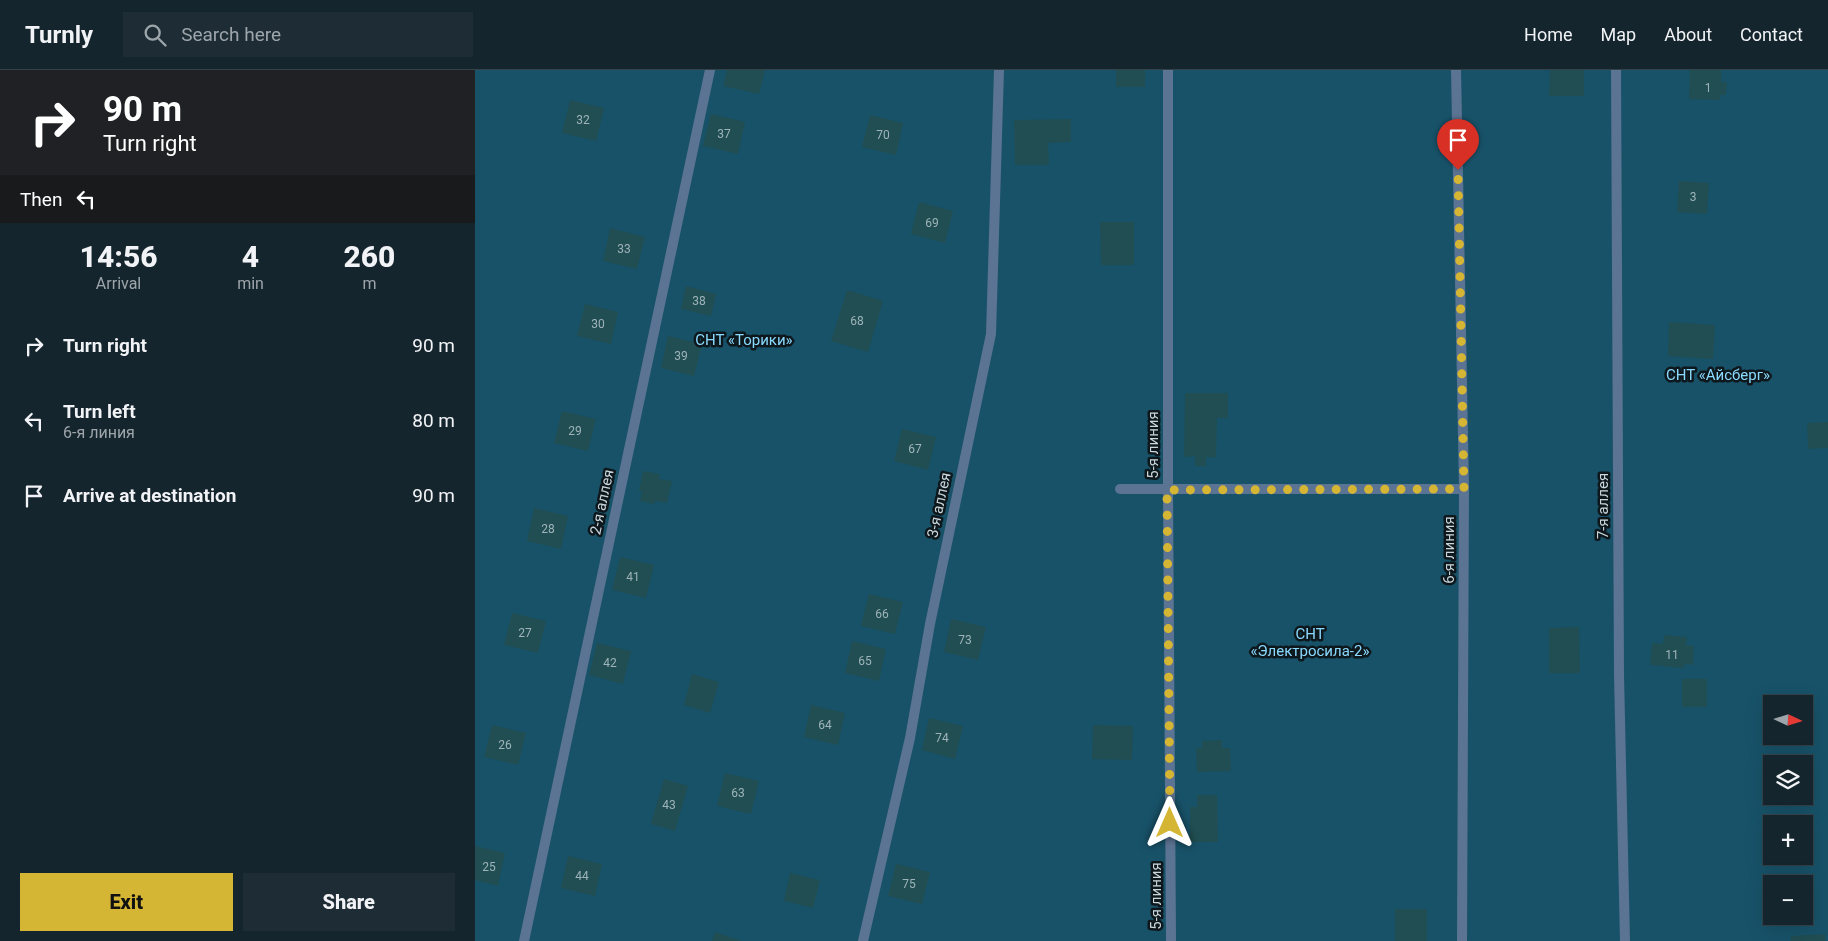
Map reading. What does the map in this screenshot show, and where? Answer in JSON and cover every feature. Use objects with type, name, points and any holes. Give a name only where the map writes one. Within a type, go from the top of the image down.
[{"type":"street","name":"2-я аллея","points":[[523,941],[710,70]]},
{"type":"street","name":"3-я аллея","points":[[863,941],[910,738],[930,624],[991,334],[999,70]]},
{"type":"street","name":"5-я линия","points":[[1168,70],[1167,490],[1171,941]]},
{"type":"street","name":"6-я линия","points":[[1457,70],[1464,489],[1462,941]]},
{"type":"street","name":"7-я аллея","points":[[1616,70],[1619,674],[1625,941]]},
{"type":"street","points":[[1120,489],[1464,489]]},
{"type":"green space","points":[[475,70],[1828,70],[1828,941],[475,941]]},
{"type":"building","points":[[727,70],[765,70],[759,94],[723,86]]},
{"type":"building","points":[[1116,70],[1145,70],[1145,87],[1116,87]]},
{"type":"building","points":[[1550,70],[1584,70],[1584,96],[1549,96]]},
{"type":"building","points":[[1690,70],[1721,70],[1721,82],[1727,82],[1726,95],[1720,95],[1720,100],[1689,99]]},
{"type":"building","points":[[570,100],[604,108],[596,141],[562,133]]},
{"type":"building","points":[[711,114],[745,122],[738,154],[703,146]]},
{"type":"building","points":[[870,115],[903,123],[896,155],[862,147]]},
{"type":"building","points":[[1071,119],[1071,142],[1048,143],[1049,165],[1015,165],[1014,120]]},
{"type":"building","points":[[1679,181],[1709,183],[1707,214],[1677,212]]},
{"type":"building","points":[[919,202],[953,211],[945,243],[911,234]]},
{"type":"building","points":[[1100,222],[1134,222],[1134,265],[1101,265]]},
{"type":"building","points":[[610,228],[645,237],[637,269],[603,261]]},
{"type":"building","points":[[686,286],[716,294],[711,316],[681,309]]},
{"type":"building","points":[[847,290],[883,301],[868,352],[831,341]]},
{"type":"building","points":[[585,304],[618,312],[611,344],[577,336]]},
{"type":"building","points":[[1669,322],[1715,325],[1713,359],[1668,356]]},
{"type":"building","points":[[668,336],[702,344],[694,376],[661,368]]},
{"type":"building","points":[[1185,393],[1228,393],[1228,418],[1217,418],[1216,457],[1206,457],[1206,466],[1195,466],[1195,456],[1184,457]]},
{"type":"building","points":[[562,411],[596,419],[588,451],[554,443]]},
{"type":"building","points":[[1828,422],[1828,448],[1808,449],[1807,423]]},
{"type":"building","points":[[902,429],[936,437],[928,470],[894,461]]},
{"type":"building","points":[[643,471],[660,474],[659,479],[672,481],[667,503],[655,501],[654,504],[640,501],[642,491],[639,491]]},
{"type":"building","points":[[534,508],[568,516],[561,549],[527,541]]},
{"type":"building","points":[[620,557],[654,565],[646,598],[612,590]]},
{"type":"building","points":[[869,594],[903,602],[895,634],[861,626]]},
{"type":"building","points":[[512,613],[546,621],[538,653],[504,645]]},
{"type":"building","points":[[951,619],[986,627],[978,660],[944,652]]},
{"type":"building","points":[[1579,627],[1580,673],[1549,673],[1549,628]]},
{"type":"building","points":[[1664,635],[1687,637],[1686,645],[1694,646],[1693,665],[1685,664],[1684,668],[1650,665],[1652,643],[1663,644]]},
{"type":"building","points":[[852,641],[886,649],[879,681],[845,673]]},
{"type":"building","points":[[597,643],[631,651],[623,684],[589,675]]},
{"type":"building","points":[[692,674],[719,682],[710,713],[684,705]]},
{"type":"building","points":[[1682,679],[1707,679],[1707,707],[1682,707]]},
{"type":"building","points":[[811,705],[845,713],[838,745],[804,737]]},
{"type":"building","points":[[929,718],[963,726],[955,759],[922,750]]},
{"type":"building","points":[[492,725],[526,733],[518,765],[484,757]]},
{"type":"building","points":[[1093,725],[1133,726],[1132,760],[1092,759]]},
{"type":"building","points":[[1222,740],[1222,748],[1230,748],[1231,771],[1197,772],[1196,748],[1202,748],[1202,741]]},
{"type":"building","points":[[725,773],[759,781],[751,814],[717,806]]},
{"type":"building","points":[[664,779],[688,786],[675,831],[651,824]]},
{"type":"building","points":[[1197,795],[1217,795],[1218,842],[1190,842],[1190,807],[1197,807]]},
{"type":"building","points":[[475,846],[505,853],[498,886],[475,880]]},
{"type":"building","points":[[568,856],[602,864],[595,896],[561,888]]},
{"type":"building","points":[[896,864],[930,872],[922,904],[888,896]]},
{"type":"building","points":[[790,873],[820,880],[813,908],[784,901]]},
{"type":"building","points":[[1395,909],[1427,909],[1427,941],[1395,941]]},
{"type":"building","points":[[715,932],[742,941],[712,941]]},
{"type":"building","points":[[1825,934],[1825,941],[1791,941],[1791,936]]},
{"type":"route","points":[[1170,823],[1167,490],[1464,489],[1458,170]]},
{"type":"park label","name":"СНТ «Торики»","points":[[744,340]]},
{"type":"park label","name":"СНТ «Айсберг»","points":[[1718,375]]},
{"type":"park label","name":"СНТ «Электросила-2»","points":[[1310,642]]}]
